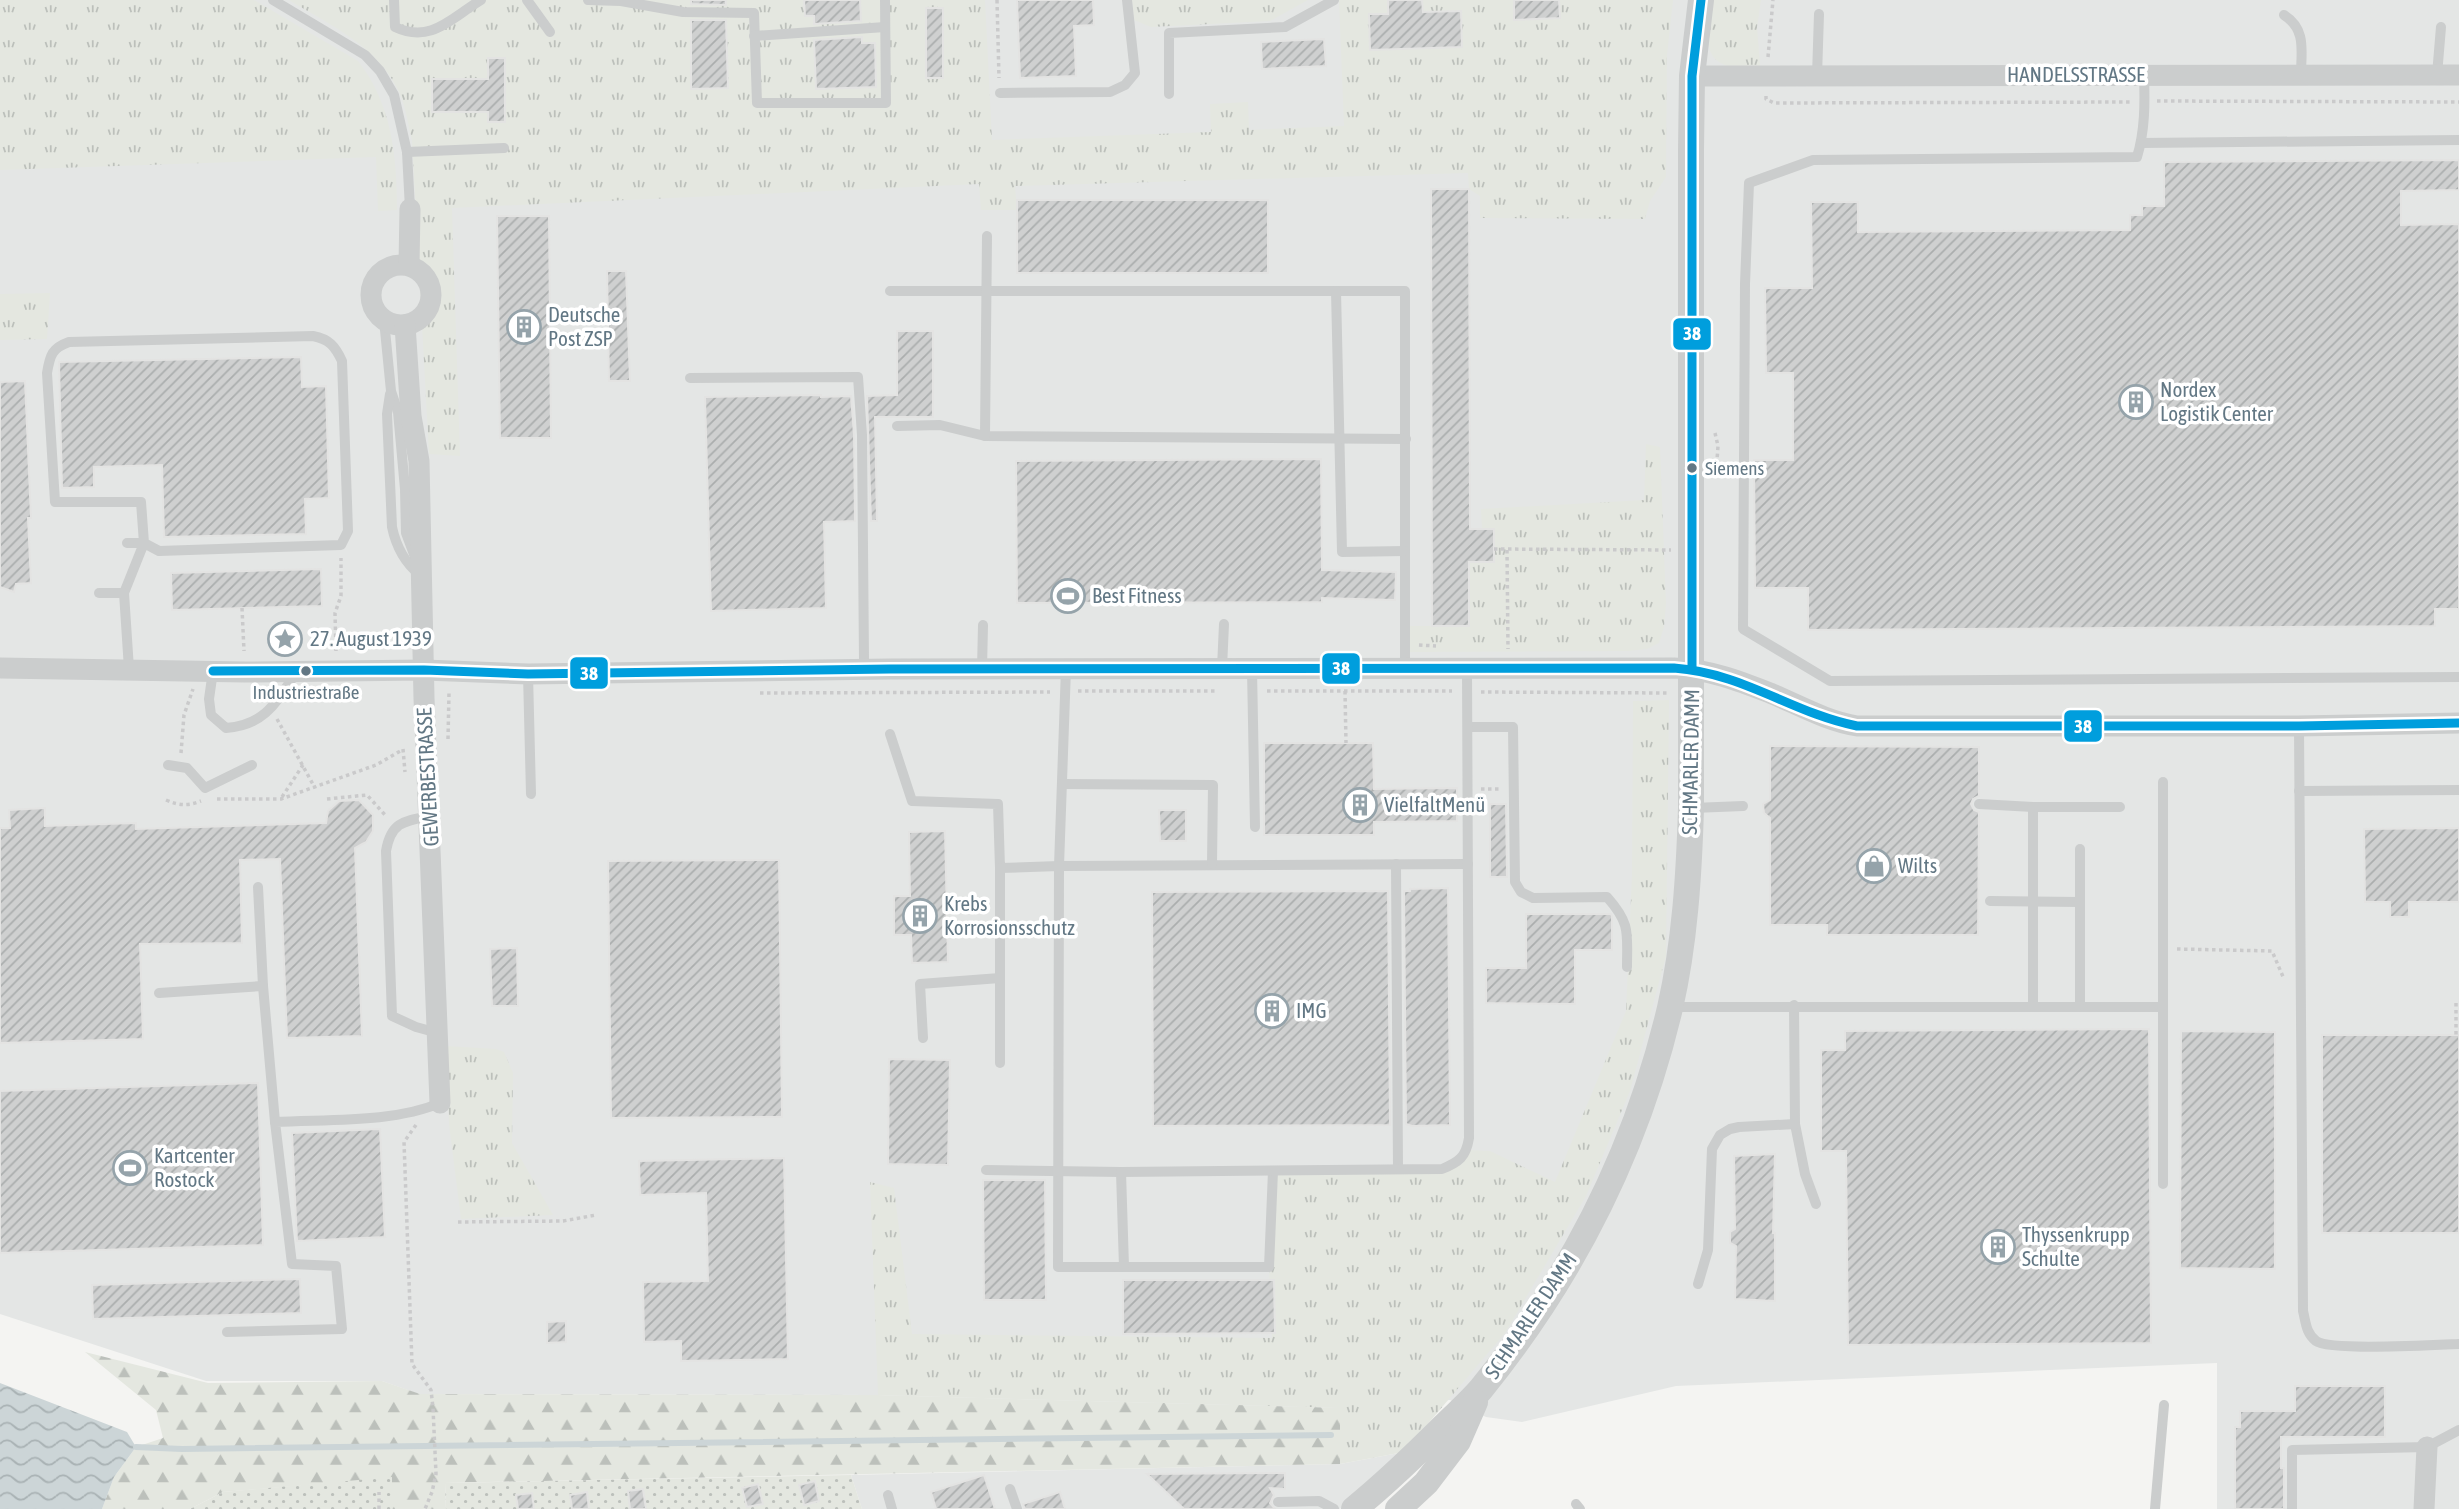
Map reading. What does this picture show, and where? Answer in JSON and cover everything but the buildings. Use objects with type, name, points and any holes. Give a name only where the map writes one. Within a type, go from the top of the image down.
[{"type":"street","name":"SCHMARLER DAMM","points":[[1354,1509],[1384,1484],[1480,1391],[1537,1313],[1574,1256],[1629,1142],[1670,1007],[1686,899],[1692,808],[1692,76],[1701,0]]},
{"type":"street","name":"HANDELSSTRASSE","points":[[1692,76],[2448,75]]},
{"type":"street","points":[[409,265],[410,209]]},
{"type":"street","points":[[409,265],[426,276],[432,294],[426,313],[419,320],[405,325],[392,324],[384,320],[372,304],[372,285],[383,270],[391,266],[409,265]]},
{"type":"street","name":"GEWERBESTRASSE","points":[[405,325],[411,416],[419,461],[440,1103]]},
{"type":"street","points":[[0,668],[424,670],[528,674],[1066,668],[1508,668],[1692,680],[1715,673],[1770,693],[1827,719],[1857,726],[2299,726],[2459,723]]},
{"type":"street","name":"SCHMARLER DAMM","points":[[1398,1509],[1426,1483],[1458,1441],[1480,1391]]},
{"type":"street","points":[[2424,1509],[2427,1447]]},
{"type":"lane","points":[[273,0],[366,55],[380,71],[394,95],[407,152],[410,209]]},
{"type":"lane","points":[[394,0],[395,27],[410,34],[429,32],[481,0]]},
{"type":"lane","points":[[527,0],[550,32]]},
{"type":"lane","points":[[588,0],[621,1],[683,12],[754,13],[757,103],[886,103],[885,0]]},
{"type":"lane","points":[[1000,93],[1110,92],[1125,85],[1135,73],[1127,0]]},
{"type":"lane","points":[[1169,94],[1169,33],[1285,27],[1334,0]]},
{"type":"lane","points":[[1817,76],[1819,14]]},
{"type":"lane","points":[[2284,15],[2295,22],[2301,35],[2301,75]]},
{"type":"lane","points":[[754,36],[885,27]]},
{"type":"lane","points":[[2441,27],[2448,75]]},
{"type":"lane","points":[[2144,75],[2145,102],[2137,157],[1812,160],[1749,183],[1745,284],[1743,629],[1830,681],[2459,677]]},
{"type":"lane","points":[[2141,143],[2459,140]]},
{"type":"lane","points":[[407,152],[504,148]]},
{"type":"lane","points":[[985,436],[987,236]]},
{"type":"lane","points":[[890,291],[1405,291],[1405,668]]},
{"type":"lane","points":[[1336,291],[1342,552],[1405,551]]},
{"type":"lane","points":[[384,320],[391,391],[387,414],[392,527],[394,540],[410,567],[422,576]]},
{"type":"lane","points":[[127,543],[144,543],[159,551],[341,545],[348,531],[342,361],[327,339],[313,336],[69,342],[56,347],[50,355],[47,373],[55,502],[141,502],[144,543],[124,593],[128,669]]},
{"type":"lane","points":[[690,378],[858,377],[862,435],[864,660]]},
{"type":"lane","points":[[897,426],[940,425],[985,436],[1406,439]]},
{"type":"lane","points":[[99,593],[124,593]]},
{"type":"lane","points":[[1222,668],[1224,624]]},
{"type":"lane","points":[[982,669],[983,625]]},
{"type":"lane","points":[[1066,668],[1059,866],[1059,1267],[1269,1267],[1273,1171]]},
{"type":"lane","points":[[1252,668],[1255,827]]},
{"type":"lane","points":[[986,1170],[1273,1171],[1442,1168],[1456,1163],[1467,1150],[1469,1138],[1467,669]]},
{"type":"lane","points":[[207,671],[211,715],[226,728],[245,727],[271,708],[297,671]]},
{"type":"lane","points":[[528,674],[531,794]]},
{"type":"lane","points":[[2299,726],[2303,1311],[2307,1332],[2318,1343],[2340,1346],[2459,1345]]},
{"type":"lane","points":[[1468,727],[1513,727],[1515,883],[1521,892],[1533,898],[1607,897],[1627,925],[1628,967]]},
{"type":"lane","points":[[890,734],[912,801],[998,804],[1000,1063]]},
{"type":"lane","points":[[174,765],[187,768],[205,788],[252,765]]},
{"type":"lane","points":[[2163,782],[2163,1184]]},
{"type":"lane","points":[[1062,784],[1213,785],[1212,864]]},
{"type":"lane","points":[[2299,791],[2459,790]]},
{"type":"lane","points":[[1979,804],[2120,807]]},
{"type":"lane","points":[[1692,808],[1743,806]]},
{"type":"lane","points":[[2033,807],[2033,1006]]},
{"type":"lane","points":[[430,816],[408,820],[396,826],[389,835],[386,851],[392,1016],[438,1033]]},
{"type":"lane","points":[[2080,849],[2080,1006]]},
{"type":"lane","points":[[1000,868],[1212,864],[1468,864]]},
{"type":"lane","points":[[1396,864],[1398,1169]]},
{"type":"lane","points":[[228,1332],[342,1329],[336,1266],[292,1264],[275,1122],[263,986],[258,887]]},
{"type":"lane","points":[[1990,901],[2080,902]]},
{"type":"lane","points":[[923,1038],[920,984],[1000,978]]},
{"type":"lane","points":[[159,993],[263,986]]},
{"type":"lane","points":[[1794,1005],[1795,1124],[1805,1174],[1816,1204]]},
{"type":"lane","points":[[1670,1007],[2163,1007]]},
{"type":"lane","points":[[275,1122],[419,1112],[440,1103]]},
{"type":"lane","points":[[1698,1284],[1708,1250],[1712,1149],[1720,1135],[1739,1127],[1795,1124]]},
{"type":"lane","points":[[1121,1172],[1124,1267]]},
{"type":"lane","points":[[2155,1509],[2164,1405]]},
{"type":"lane","points":[[2292,1509],[2292,1450],[2427,1447],[2459,1430]]},
{"type":"lane","points":[[1010,1489],[1017,1509]]},
{"type":"lane","points":[[888,1495],[892,1509]]},
{"type":"lane","points":[[1278,1502],[1319,1501],[1334,1509]]},
{"type":"path","points":[[997,0],[1000,93]]},
{"type":"path","points":[[1773,0],[1766,99],[1774,103],[2459,102]]},
{"type":"path","points":[[335,633],[335,613],[341,596],[341,545]]},
{"type":"path","points":[[1494,549],[1676,550]]},
{"type":"path","points":[[1507,550],[1508,668]]},
{"type":"path","points":[[242,608],[243,640]]},
{"type":"path","points":[[207,671],[184,715],[174,765],[197,792],[207,799]]},
{"type":"path","points":[[752,693],[1468,692],[1692,680]]},
{"type":"path","points":[[1345,691],[1346,743]]},
{"type":"path","points":[[271,708],[315,788]]},
{"type":"path","points":[[166,800],[189,806],[207,799],[281,799],[376,765],[426,738]]},
{"type":"path","points":[[281,799],[303,765]]},
{"type":"path","points":[[1469,789],[1514,789]]},
{"type":"path","points":[[327,799],[368,795],[385,813],[389,835]]},
{"type":"path","points":[[2163,949],[2272,951],[2286,984]]},
{"type":"path","points":[[2456,1003],[2456,1035]]},
{"type":"path","points":[[419,1112],[416,1124],[404,1142],[412,1364],[431,1390],[435,1430],[436,1474],[425,1509]]},
{"type":"path","points":[[458,1222],[563,1222],[596,1215]]},
{"type":"path","points":[[379,1492],[379,1509]]},
{"type":"shaded area","points":[[0,0],[2459,0],[2459,1509],[2217,1509],[2217,1363],[1676,1386],[1522,1422],[1486,1417],[1450,1400],[1340,1408],[878,1395],[419,1394],[382,1381],[206,1381],[0,1314]]},
{"type":"shaded area","points":[[1404,1452],[1340,1509],[862,1509],[851,1475],[1340,1464]]},
{"type":"green space","points":[[0,0],[254,0],[358,61],[378,95],[390,132],[396,170],[397,210],[378,211],[376,157],[0,170]]},
{"type":"green space","points":[[289,0],[985,0],[992,140],[1211,132],[1210,104],[1248,102],[1249,130],[1344,126],[1339,0],[1673,0],[1667,55],[1666,177],[1650,201],[1645,219],[1480,218],[1480,196],[1469,189],[1468,173],[1015,186],[1017,210],[981,210],[979,184],[452,208],[460,456],[429,454],[412,140],[403,104],[390,76],[366,49]]},
{"type":"green space","points":[[1132,0],[1308,0],[1270,21],[1151,27],[1134,20]]},
{"type":"green space","points":[[1713,0],[1761,0],[1757,27],[1760,65],[1756,70],[1737,68],[1715,59],[1709,42]]},
{"type":"green space","points":[[50,293],[47,339],[0,340],[0,294]]},
{"type":"green space","points":[[1646,444],[1660,447],[1666,604],[1659,643],[1647,649],[1628,651],[1410,652],[1409,626],[1469,626],[1469,551],[1473,551],[1473,562],[1494,562],[1493,529],[1482,529],[1481,509],[1644,500]]},
{"type":"green space","points":[[1669,700],[1666,956],[1630,1091],[1586,1196],[1505,1333],[1404,1452],[1340,1464],[1340,1408],[878,1395],[870,1182],[894,1188],[912,1334],[1272,1338],[1269,1267],[1273,1171],[1442,1169],[1467,1150],[1490,1151],[1555,1182],[1626,1011],[1632,875],[1633,701]]},
{"type":"green space","points":[[446,1046],[496,1049],[504,1052],[513,1073],[512,1143],[553,1215],[461,1219],[449,1124]]},
{"type":"green space","points":[[85,1352],[208,1383],[382,1381],[420,1394],[878,1395],[1340,1408],[1340,1464],[445,1483],[446,1509],[392,1509],[392,1478],[223,1492],[190,1509],[102,1509],[114,1477],[136,1447],[163,1438],[156,1410]]},
{"type":"green space","points":[[851,1475],[862,1509],[446,1509],[445,1483]]},
{"type":"green space","points":[[392,1477],[392,1509],[190,1509],[223,1492]]},
{"type":"water","points":[[0,1383],[127,1432],[136,1447],[114,1477],[102,1509],[0,1509]]},
{"type":"waterway","points":[[136,1447],[182,1449],[1331,1435]]},
{"type":"transit line","name":"38","points":[[1692,668],[1692,76],[1701,0]]},
{"type":"transit line","name":"38","points":[[213,671],[424,670],[528,674],[890,669],[1674,668],[1723,677],[1811,712],[1857,726],[2299,726],[2459,723]]},
{"type":"place","name":"Deutsche Post ZSP","points":[[524,327]]},
{"type":"place","name":"Nordex Logistik Center","points":[[2136,402]]},
{"type":"place","name":"Siemens","points":[[1692,468]]},
{"type":"place","name":"Best Fitness","points":[[1068,596]]},
{"type":"place","name":"27. August 1939","points":[[285,639]]},
{"type":"place","name":"Industriestraße","points":[[306,671]]},
{"type":"place","name":"VielfaltMenü","points":[[1360,805]]},
{"type":"place","name":"Wilts","points":[[1874,866]]},
{"type":"place","name":"Krebs Korrosionsschutz","points":[[920,916]]},
{"type":"place","name":"IMG","points":[[1272,1011]]},
{"type":"place","name":"Kartcenter Rostock","points":[[130,1168]]},
{"type":"place","name":"Thyssenkrupp Schulte","points":[[1998,1247]]}]
